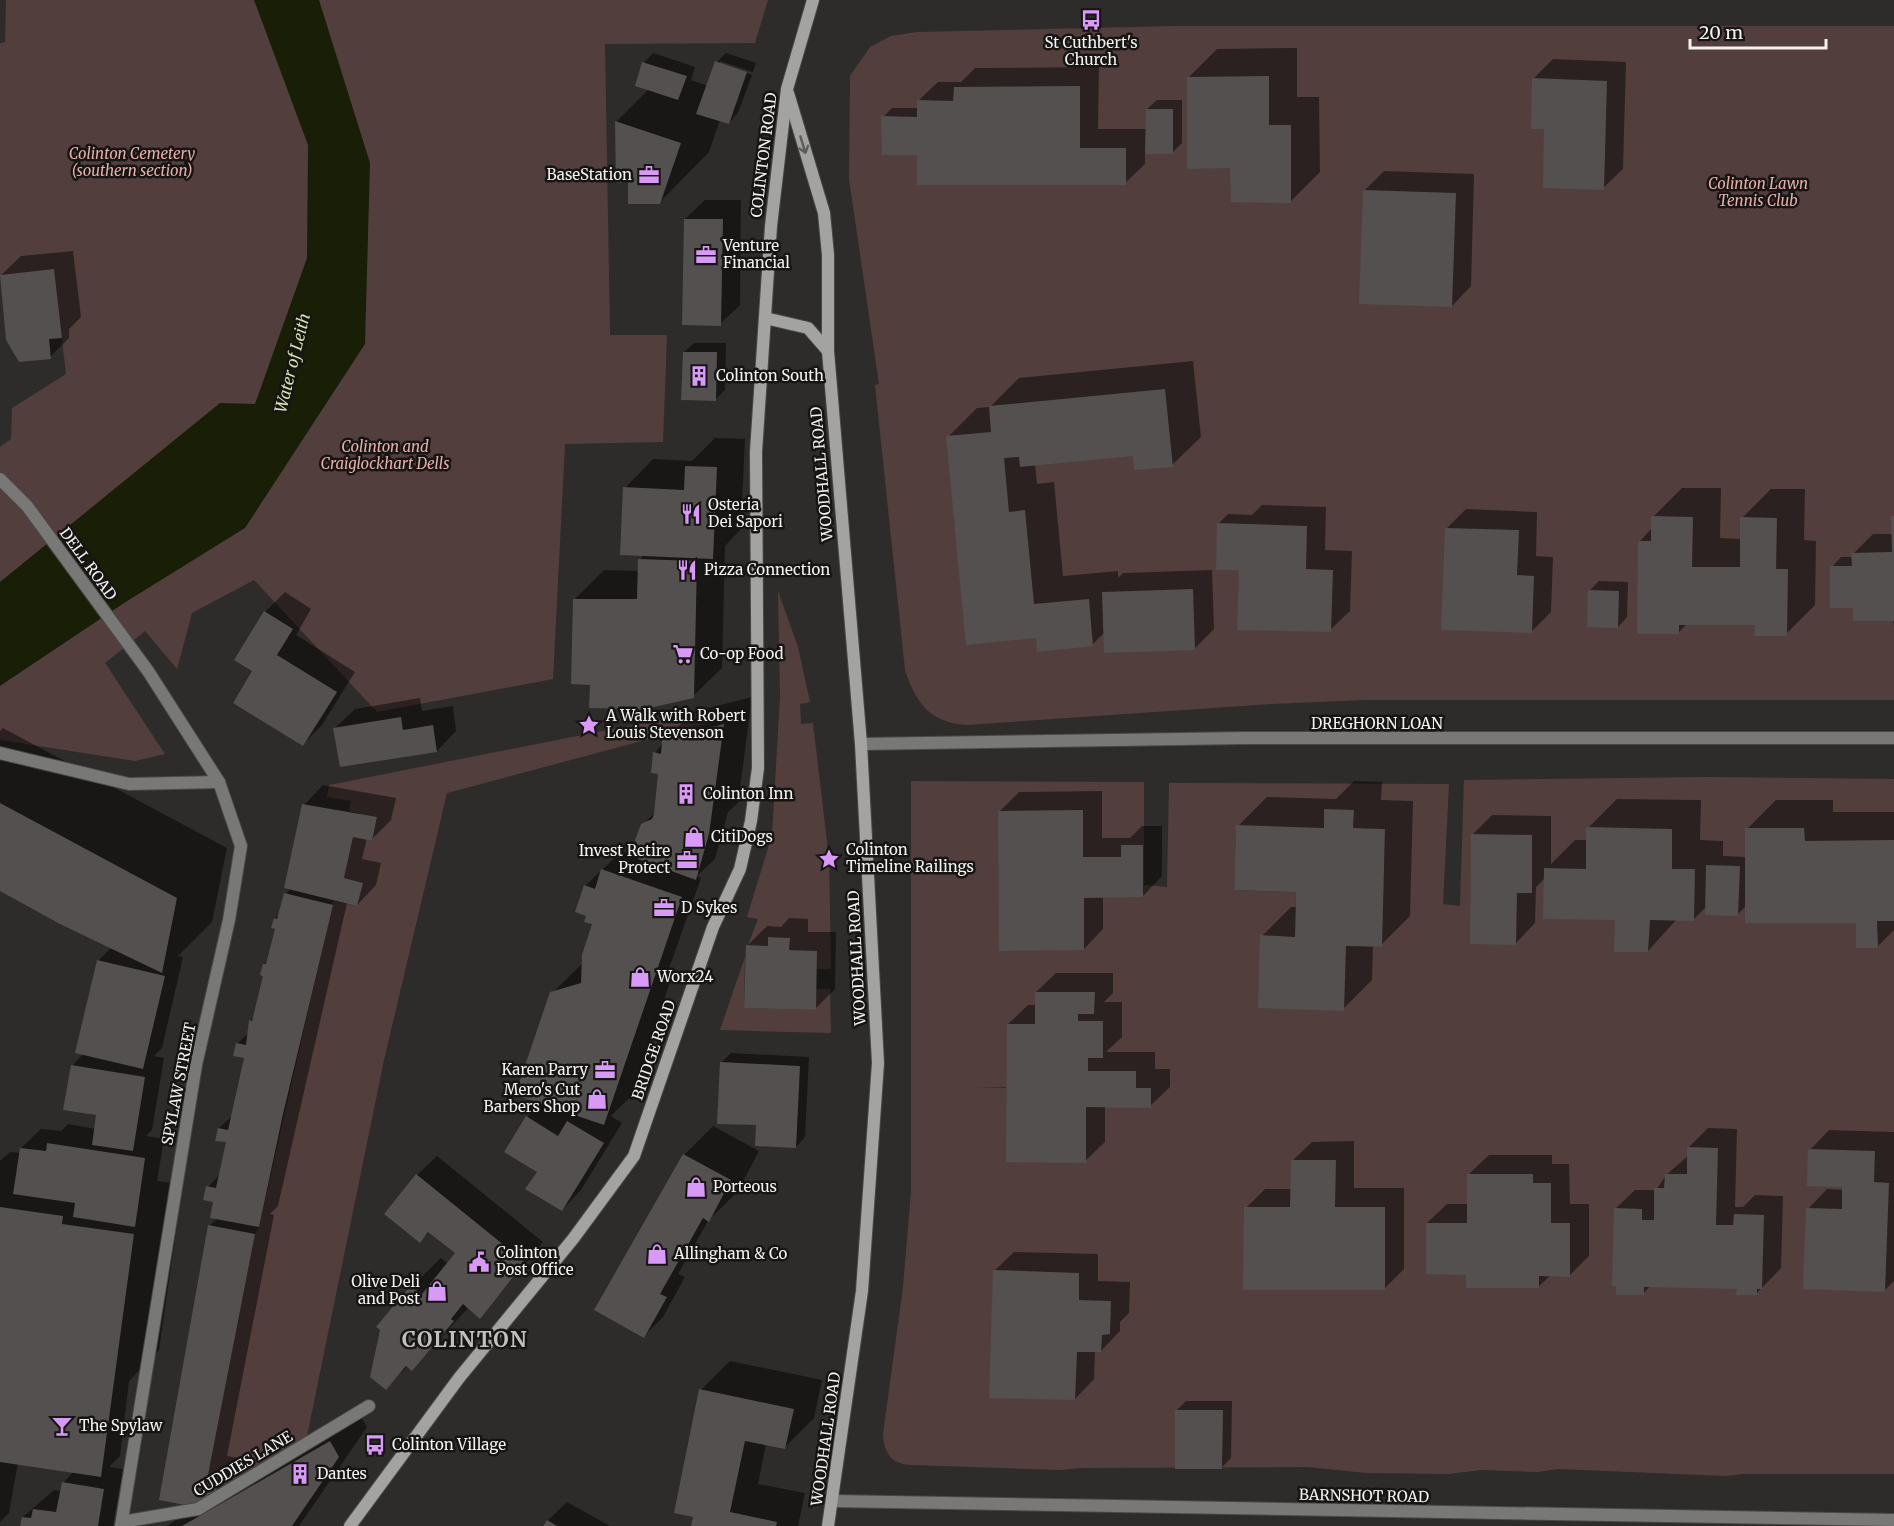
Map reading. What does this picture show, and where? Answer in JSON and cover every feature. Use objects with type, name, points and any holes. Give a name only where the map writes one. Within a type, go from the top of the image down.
[{"type":"main road","name":"COLINTON ROAD","points":[[765,318],[771,226],[787,89],[813,0]]},
{"type":"main road","name":"WOODHALL ROAD","points":[[787,89],[824,213],[828,255],[828,351],[861,744],[878,1063],[862,1291],[828,1526]]},
{"type":"main road","points":[[765,318],[808,328],[828,351]]},
{"type":"main road","name":"BRIDGE ROAD","points":[[350,1526],[459,1378],[573,1239],[634,1156],[713,927],[740,869],[751,821],[758,768],[756,452],[765,318]]},
{"type":"street","name":"DELL ROAD","points":[[0,479],[27,506],[148,671]]},
{"type":"street","name":"SPYLAW STREET","points":[[121,1524],[196,1065],[229,920],[241,846],[219,782],[148,671]]},
{"type":"street","name":"DREGHORN LOAN","points":[[861,744],[1244,738],[1894,738]]},
{"type":"street","points":[[0,753],[129,784],[219,782]]},
{"type":"street","name":"CUDDIES LANE","points":[[121,1524],[198,1509],[369,1406]]},
{"type":"street","name":"BARNSHOT ROAD","points":[[833,1501],[1894,1520]]},
{"type":"green space","name":"Colinton and Craiglockhart Dells","points":[[6,0],[768,0],[755,43],[605,44],[610,335],[667,335],[663,442],[565,444],[553,679],[377,712],[254,580],[192,613],[177,669],[145,631],[105,663],[165,754],[135,761],[0,740],[0,447],[11,439],[12,408],[66,374],[54,270],[0,275],[0,43],[5,42]]},
{"type":"green space","name":"Colinton Lawn Tennis Club","points":[[1177,26],[1894,26],[1894,700],[1364,700],[1271,704],[966,725],[942,720],[926,709],[914,692],[905,670],[875,385],[879,384],[849,179],[850,76],[870,47],[891,36],[917,32]]},
{"type":"green space","points":[[778,591],[798,647],[810,702],[800,704],[801,724],[813,723],[829,859],[831,969],[817,969],[817,951],[789,950],[789,938],[769,937],[768,946],[748,945],[758,919],[747,917],[772,835],[780,697]]},
{"type":"green space","points":[[714,709],[713,722],[447,793],[384,1060],[307,1436],[216,1493],[219,1477],[208,1475],[255,1234],[259,1227],[333,901],[357,906],[362,883],[344,878],[353,837],[372,841],[377,818],[349,811],[351,801],[327,797],[329,785]]},
{"type":"green space","points":[[1707,777],[1894,779],[1894,1474],[1742,1474],[1726,1476],[1559,1469],[1537,1472],[1481,1470],[1448,1474],[1366,1473],[1308,1467],[1060,1470],[911,1465],[899,1463],[890,1457],[885,1447],[883,1434],[903,1287],[911,1192],[911,781],[1144,782],[1144,885],[1167,887],[1169,783],[1449,784],[1443,904],[1460,906],[1464,780]],"holes":[[[1324,809],[1354,811],[1353,828],[1385,829],[1381,947],[1346,946],[1261,935],[1295,937],[1296,892],[1234,890],[1236,826],[1324,828]],[[1006,1087],[1099,1088],[976,1088]]]},
{"type":"green space","points":[[745,957],[744,1008],[816,1010],[816,989],[830,989],[831,1033],[720,1030]]},
{"type":"water","name":"Water of Leith","points":[[254,0],[319,0],[370,163],[365,344],[245,528],[124,603],[0,686],[0,582],[220,403],[255,404],[307,258],[308,145]]},
{"type":"building","points":[[715,61],[747,72],[729,124],[696,114]]},
{"type":"building","points":[[642,62],[687,76],[678,100],[635,86]]},
{"type":"building","points":[[1269,76],[1269,125],[1291,125],[1291,203],[1231,202],[1230,168],[1187,169],[1187,77]]},
{"type":"building","points":[[1532,78],[1607,81],[1604,190],[1543,188],[1544,129],[1531,129]]},
{"type":"building","points":[[1080,86],[1080,148],[1126,148],[1126,185],[917,185],[917,155],[882,155],[881,116],[917,117],[917,100],[953,101],[954,87]]},
{"type":"building","points":[[1146,109],[1173,109],[1173,154],[1145,154]]},
{"type":"building","points":[[615,121],[681,143],[660,204],[628,204],[628,182],[616,183]]},
{"type":"building","points":[[1363,190],[1456,193],[1452,307],[1359,304]]},
{"type":"building","points":[[684,219],[723,219],[721,326],[682,325]]},
{"type":"building","points":[[54,269],[62,338],[49,339],[51,359],[19,362],[6,340],[0,275]]},
{"type":"building","name":"Colinton South","points":[[683,352],[717,352],[716,401],[681,400]]},
{"type":"building","points":[[1165,389],[1173,467],[1134,470],[1133,456],[1020,467],[1019,457],[1004,458],[1009,512],[1025,510],[1034,604],[1089,599],[1093,646],[1037,652],[1036,638],[966,645],[946,436],[991,432],[989,406]]},
{"type":"building","points":[[685,466],[717,467],[713,559],[620,555],[623,487],[684,490]]},
{"type":"building","points":[[1651,516],[1693,517],[1692,567],[1740,567],[1740,517],[1777,518],[1776,569],[1788,569],[1787,636],[1754,636],[1755,625],[1679,625],[1679,634],[1637,634],[1638,541],[1651,541]]},
{"type":"building","points":[[1891,516],[1894,516],[1894,621],[1853,621],[1853,608],[1830,608],[1830,566],[1852,566],[1851,553],[1892,552]]},
{"type":"building","points":[[1217,523],[1307,526],[1306,569],[1333,570],[1331,632],[1237,630],[1239,570],[1216,570]]},
{"type":"building","points":[[1445,528],[1519,530],[1517,575],[1534,576],[1532,633],[1441,630]]},
{"type":"building","points":[[638,559],[697,561],[694,698],[636,711],[636,709],[589,708],[590,685],[571,684],[573,599],[637,599]]},
{"type":"building","points":[[1193,589],[1195,650],[1104,653],[1102,592]]},
{"type":"building","points":[[1588,590],[1619,591],[1618,628],[1587,627]]},
{"type":"building","points":[[264,611],[293,629],[277,655],[337,692],[303,746],[233,703],[252,671],[234,660]]},
{"type":"building","points":[[401,717],[403,730],[433,725],[437,752],[340,767],[333,728]]},
{"type":"building","name":"Colinton Inn","points":[[724,724],[709,834],[696,880],[638,859],[641,851],[635,840],[641,824],[652,819],[654,814],[658,774],[651,773],[653,752],[661,754],[662,740]]},
{"type":"building","points":[[0,803],[177,898],[162,973],[60,924],[0,891]]},
{"type":"building","points":[[302,804],[377,817],[372,841],[353,837],[344,878],[363,883],[357,906],[284,888]]},
{"type":"building","points":[[1324,809],[1354,810],[1353,828],[1385,829],[1382,947],[1346,946],[1344,1011],[1258,1008],[1260,935],[1295,937],[1296,892],[1234,890],[1236,825],[1324,828]]},
{"type":"building","points":[[1083,810],[1083,857],[1121,857],[1121,845],[1143,845],[1143,897],[1084,898],[1084,950],[999,951],[998,811]]},
{"type":"building","points":[[1586,827],[1672,829],[1672,869],[1695,869],[1694,921],[1650,920],[1648,952],[1614,952],[1615,920],[1543,919],[1544,868],[1586,869]]},
{"type":"building","points":[[1745,828],[1804,828],[1805,841],[1894,840],[1894,921],[1877,921],[1878,948],[1856,948],[1856,923],[1745,923]]},
{"type":"building","points":[[1471,834],[1532,835],[1532,893],[1517,893],[1516,945],[1470,944]]},
{"type":"building","points":[[1706,865],[1740,866],[1738,916],[1705,915]]},
{"type":"building","points":[[601,869],[682,897],[604,1125],[515,1095],[550,992],[581,983],[582,955],[592,924],[584,922],[586,916],[575,912],[584,885],[595,889]]},
{"type":"building","points":[[284,893],[333,905],[283,1114],[259,1227],[210,1218],[213,1202],[203,1200],[206,1186],[216,1188],[226,1142],[215,1141],[218,1128],[228,1130],[244,1058],[233,1056],[236,1043],[246,1045],[249,1020],[252,1021],[263,976],[260,975],[263,964],[266,964],[275,929],[271,928],[274,918],[277,919]]},
{"type":"building","points":[[768,937],[790,938],[789,950],[817,951],[816,1010],[744,1008],[746,945],[768,946]]},
{"type":"building","points":[[97,960],[165,976],[143,1069],[75,1053]]},
{"type":"building","points":[[1035,992],[1095,992],[1094,1014],[1078,1014],[1078,1021],[1103,1021],[1103,1058],[1088,1058],[1088,1071],[1136,1071],[1136,1088],[1151,1088],[1151,1108],[1086,1107],[1086,1163],[1006,1162],[1007,1024],[1035,1024]]},
{"type":"building","points":[[720,1062],[800,1066],[796,1148],[755,1146],[756,1125],[717,1124]]},
{"type":"building","points":[[71,1065],[145,1077],[133,1151],[92,1145],[96,1115],[63,1110]]},
{"type":"building","points":[[526,1116],[558,1136],[567,1121],[604,1143],[562,1211],[525,1189],[537,1172],[504,1152]]},
{"type":"building","points":[[47,1143],[145,1158],[135,1227],[73,1217],[75,1203],[13,1194],[20,1148],[46,1151]]},
{"type":"building","points":[[1687,1147],[1718,1148],[1716,1225],[1733,1225],[1734,1214],[1764,1215],[1762,1289],[1757,1289],[1757,1295],[1736,1295],[1737,1289],[1644,1287],[1644,1295],[1616,1295],[1616,1286],[1612,1286],[1614,1208],[1642,1209],[1642,1220],[1654,1220],[1654,1188],[1664,1188],[1665,1174],[1687,1174]]},
{"type":"building","points":[[1808,1149],[1875,1151],[1874,1182],[1889,1183],[1885,1292],[1803,1289],[1806,1208],[1842,1209],[1842,1187],[1807,1186]]},
{"type":"building","name":"Allingham & Co","points":[[683,1154],[731,1180],[709,1222],[703,1218],[660,1294],[667,1297],[644,1338],[594,1310]]},
{"type":"building","points":[[1291,1160],[1336,1160],[1335,1207],[1385,1207],[1385,1290],[1243,1290],[1244,1207],[1290,1207]]},
{"type":"building","points":[[416,1174],[525,1262],[480,1319],[463,1304],[451,1319],[454,1321],[412,1371],[406,1366],[386,1390],[370,1377],[380,1330],[376,1327],[411,1285],[422,1294],[455,1253],[428,1232],[420,1243],[384,1214]]},
{"type":"building","points":[[1467,1174],[1533,1174],[1533,1183],[1551,1183],[1551,1223],[1570,1223],[1570,1277],[1539,1276],[1539,1288],[1466,1288],[1466,1275],[1426,1274],[1426,1223],[1467,1223]]},
{"type":"building","points":[[0,1207],[63,1216],[62,1224],[134,1234],[101,1477],[0,1462]]},
{"type":"building","points":[[208,1225],[255,1234],[208,1475],[219,1477],[216,1493],[196,1507],[159,1500]]},
{"type":"building","points":[[993,1270],[1079,1273],[1079,1300],[1111,1301],[1110,1334],[1102,1335],[1101,1352],[1077,1352],[1075,1400],[989,1398]]},
{"type":"building","points":[[699,1389],[794,1409],[785,1449],[745,1441],[730,1512],[777,1522],[776,1526],[691,1526],[693,1517],[674,1513]]},
{"type":"building","points":[[1175,1410],[1223,1410],[1222,1469],[1175,1469]]},
{"type":"building","points":[[330,1441],[339,1457],[292,1526],[182,1526]]},
{"type":"building","points":[[62,1482],[104,1489],[98,1526],[20,1526],[22,1517],[31,1518],[33,1509],[56,1512]]},
{"type":"building","points":[[547,1520],[557,1526],[543,1526]]},
{"type":"place","name":"St Cuthbert's Church","points":[[1091,20]]},
{"type":"place","name":"BaseStation","points":[[649,175]]},
{"type":"place","name":"Venture Financial","points":[[706,255]]},
{"type":"place","name":"Colinton South","points":[[699,376]]},
{"type":"place","name":"Osteria Dei Sapori","points":[[691,514]]},
{"type":"place","name":"Pizza Connection","points":[[687,570]]},
{"type":"place","name":"Co-op Food","points":[[683,654]]},
{"type":"place","name":"A Walk with Robert Louis Stevenson","points":[[589,725]]},
{"type":"place","name":"Colinton Inn","points":[[686,794]]},
{"type":"place","name":"CitiDogs","points":[[694,837]]},
{"type":"place","name":"Colinton Timeline Railings","points":[[829,859]]},
{"type":"place","name":"Invest Retire Protect","points":[[687,860]]},
{"type":"place","name":"D Sykes","points":[[664,908]]},
{"type":"place","name":"Worx24","points":[[640,977]]},
{"type":"place","name":"Karen Parry","points":[[605,1070]]},
{"type":"place","name":"Mero's Cut Barbers Shop","points":[[597,1099]]},
{"type":"place","name":"Porteous","points":[[696,1187]]},
{"type":"place","name":"Allingham & Co","points":[[657,1254]]},
{"type":"place","name":"Colinton Post Office","points":[[479,1262]]},
{"type":"place","name":"Olive Deli and Post","points":[[437,1291]]},
{"type":"place","name":"The Spylaw","points":[[62,1426]]},
{"type":"place","name":"Colinton Village","points":[[375,1445]]},
{"type":"place","name":"Dantes","points":[[300,1474]]},
{"type":"district","name":"COLINTON","points":[[465,1340]]},
{"type":"park label","name":"Colinton Cemetery (southern section)","points":[[132,162]]}]
